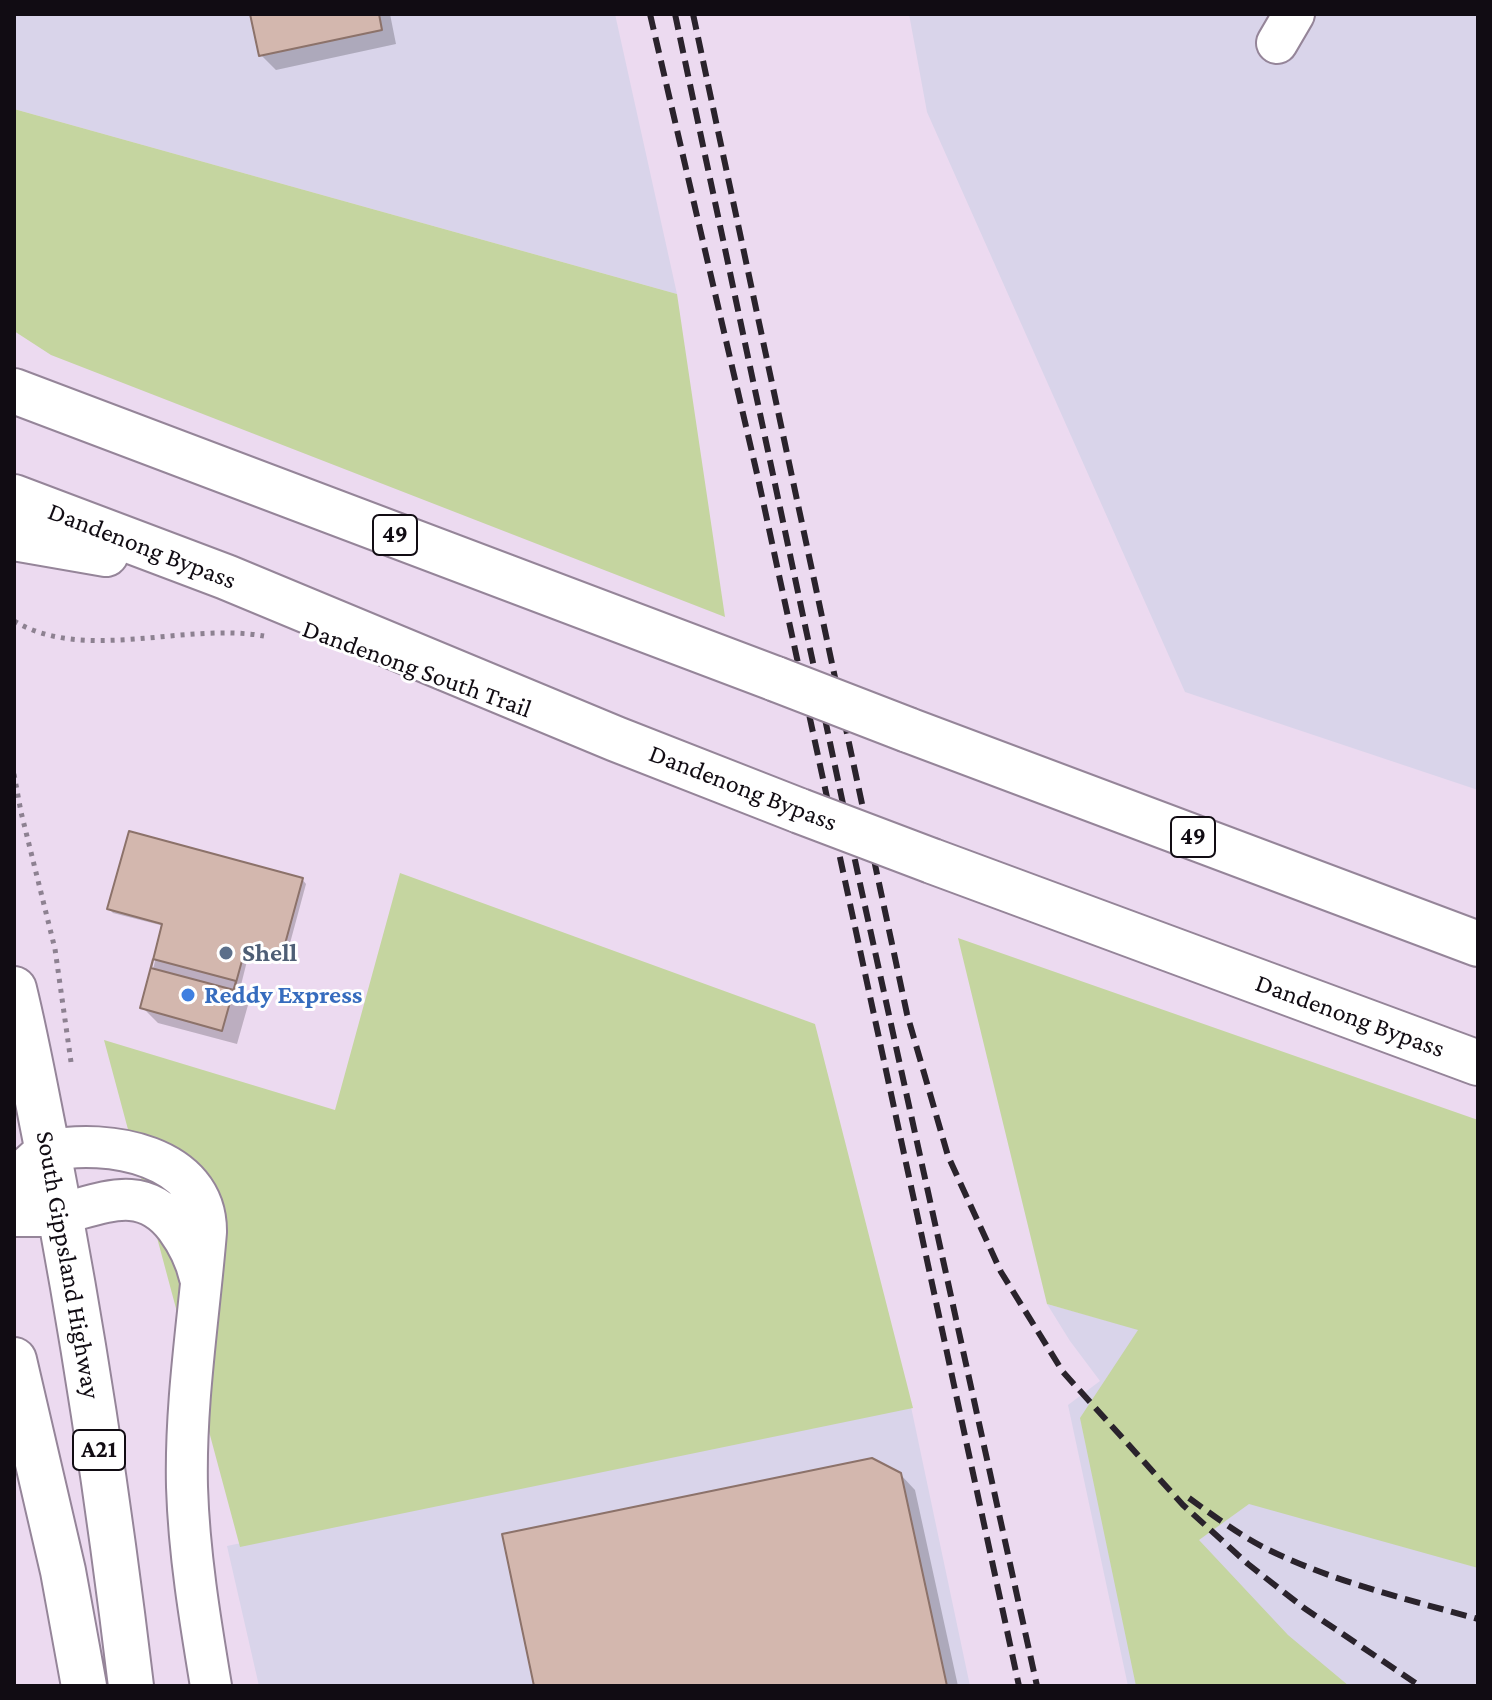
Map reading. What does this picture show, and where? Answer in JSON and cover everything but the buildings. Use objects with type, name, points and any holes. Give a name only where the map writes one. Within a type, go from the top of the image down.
[{"type":"highway","name":"49","points":[[14,391],[1478,944]]},
{"type":"highway","name":"Dandenong Bypass","points":[[14,497],[226,577],[445,670],[800,811],[1478,1063]]},
{"type":"highway","points":[[14,538],[226,577]]},
{"type":"highway","name":"South Gippsland Highway","points":[[14,989],[48,1151],[86,1360],[131,1686]]},
{"type":"highway","points":[[14,1182],[48,1151]]},
{"type":"highway","points":[[14,1214],[60,1214]]},
{"type":"highway","name":"A21","points":[[14,1360],[63,1571],[84,1686]]},
{"type":"street","points":[[48,1151],[81,1146],[106,1147],[140,1155],[180,1174],[193,1185],[205,1211],[206,1232],[190,1393],[187,1485],[192,1551],[211,1686]]},
{"type":"street","points":[[60,1214],[121,1200],[149,1202],[167,1215],[186,1241],[201,1282]]},
{"type":"path","name":"Dandenong South Trail","points":[[15,624],[36,633],[82,641],[214,632],[267,636]]},
{"type":"shaded area","points":[[14,14],[615,14],[677,294],[14,109]]},
{"type":"shaded area","points":[[909,14],[1478,14],[1478,790],[1185,692],[927,112]]},
{"type":"shaded area","points":[[1047,1304],[1478,1423],[1478,1686],[1128,1686],[1068,1405],[1100,1381]]},
{"type":"shaded area","points":[[910,1402],[970,1686],[259,1686],[227,1546]]},
{"type":"green space","points":[[14,109],[677,294],[725,617],[51,355],[14,331]]},
{"type":"green space","points":[[400,873],[815,1024],[913,1408],[240,1547],[104,1040],[335,1110]]},
{"type":"green space","points":[[958,938],[1478,1120],[1478,1568],[1249,1504],[1199,1540],[1288,1635],[1349,1686],[1136,1686],[1080,1418],[1138,1330],[1047,1304]]},
{"type":"railway","points":[[650,14],[758,478],[1019,1686]]},
{"type":"railway","points":[[675,14],[859,879],[1037,1686]]},
{"type":"railway","points":[[693,14],[907,1014],[948,1156],[1001,1272],[1063,1372],[1183,1505],[1248,1564],[1304,1608],[1420,1686]]},
{"type":"railway","points":[[1189,1498],[1247,1538],[1292,1561],[1371,1589],[1478,1619]]},
{"type":"place","name":"Shell","points":[[226,953]]},
{"type":"place","name":"Reddy Express","points":[[188,995]]}]
